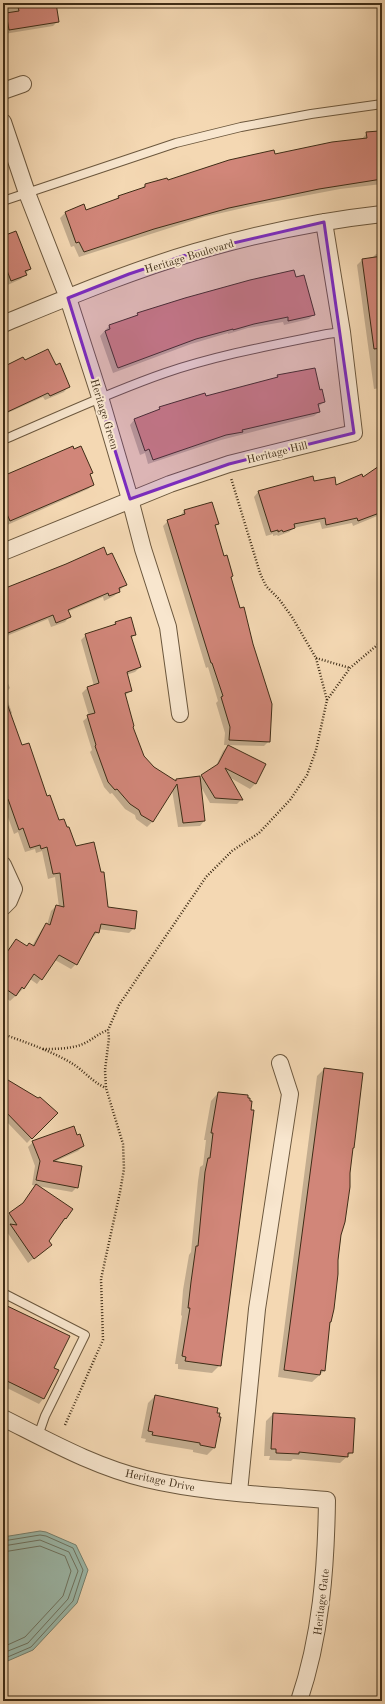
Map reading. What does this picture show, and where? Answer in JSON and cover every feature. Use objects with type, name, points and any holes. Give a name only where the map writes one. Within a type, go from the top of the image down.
[{"type":"street","points":[[3,91],[23,84]]},
{"type":"street","name":"Heritage Green","points":[[3,122],[27,193],[68,298],[100,398],[168,627],[180,714]]},
{"type":"street","name":"Heritage Boulevard","points":[[3,324],[129,274],[195,252],[324,222],[382,214]]},
{"type":"street","name":"Heritage Hill","points":[[3,552],[130,499],[229,464],[354,433],[342,332],[324,222]]},
{"type":"street","points":[[3,865],[14,889],[9,900],[3,907]]},
{"type":"street","points":[[239,1492],[257,1309],[290,1094],[280,1063]]},
{"type":"street","name":"Heritage Drive","points":[[3,1418],[73,1453],[112,1469],[145,1479],[178,1486],[327,1500]]},
{"type":"street","name":"Heritage Gate","points":[[299,1701],[317,1637],[326,1556],[327,1500]]},
{"type":"lane","points":[[3,201],[176,143],[241,127],[311,114],[382,104]]},
{"type":"lane","points":[[3,440],[100,398],[166,373],[238,353],[320,335],[342,332]]},
{"type":"lane","points":[[3,1293],[85,1335],[45,1416],[38,1436]]},
{"type":"path","points":[[231,478],[260,574],[266,586],[279,599],[292,617],[316,658],[327,700]]},
{"type":"path","points":[[65,1425],[103,1340],[101,1279],[124,1169],[123,1144],[106,1088],[105,1070],[109,1038],[108,1030],[119,1005],[206,877],[232,851],[259,833],[290,800],[307,775],[316,750],[327,700],[350,668],[382,641]]},
{"type":"path","points":[[316,658],[350,668]]},
{"type":"path","points":[[42,1050],[66,1048],[84,1044],[101,1032],[108,1030]]},
{"type":"path","points":[[3,1034],[76,1066],[95,1083],[106,1088]]},
{"type":"highlighted area","points":[[324,222],[354,433],[229,464],[130,499],[68,298],[129,274],[195,252]]},
{"type":"water","points":[[40,1531],[46,1532],[76,1545],[88,1570],[77,1603],[33,1650],[3,1663],[3,1537]]},
{"type":"building","points":[[40,3],[56,3],[59,22],[9,30],[6,13],[19,11],[18,7]]},
{"type":"building","points":[[379,131],[382,133],[382,179],[319,189],[229,208],[154,229],[84,252],[79,242],[76,243],[65,212],[84,204],[86,210],[119,198],[118,196],[145,187],[145,184],[167,178],[168,180],[229,160],[274,150],[275,154],[332,142],[367,138],[366,132]]},
{"type":"building","points":[[16,231],[31,269],[25,271],[27,275],[11,281],[3,260],[3,236]]},
{"type":"building","points":[[382,256],[382,348],[374,349],[362,259]]},
{"type":"building","points":[[294,270],[296,277],[304,275],[315,315],[288,321],[288,317],[233,329],[196,339],[118,368],[105,331],[110,329],[109,325],[138,315],[137,313],[185,298],[250,280]]},
{"type":"building","points":[[48,349],[56,365],[60,363],[70,387],[50,396],[48,393],[3,414],[3,367],[23,357],[25,360]]},
{"type":"building","points":[[315,368],[320,390],[322,389],[325,402],[318,404],[320,412],[242,430],[243,432],[226,435],[153,460],[149,449],[145,451],[134,419],[160,409],[159,407],[205,393],[206,396],[278,377],[277,375]]},
{"type":"building","points":[[73,446],[74,449],[81,446],[93,473],[90,474],[94,485],[10,521],[3,505],[3,476]]},
{"type":"building","points":[[382,464],[382,512],[358,521],[357,518],[326,525],[325,518],[294,524],[295,528],[283,532],[282,530],[278,532],[278,530],[271,532],[258,491],[313,476],[314,481],[335,477],[336,485],[362,474],[363,477]]},
{"type":"building","points":[[212,502],[219,524],[215,525],[224,556],[227,555],[233,576],[231,577],[240,608],[244,607],[253,644],[272,704],[270,742],[229,740],[230,727],[221,697],[223,696],[211,663],[167,520],[185,514],[184,510]]},
{"type":"building","points":[[104,547],[107,555],[112,553],[127,585],[119,588],[120,592],[109,596],[108,593],[68,610],[71,617],[56,623],[53,615],[3,635],[3,589]]},
{"type":"building","points":[[131,617],[136,635],[131,636],[141,667],[127,672],[132,691],[125,693],[134,726],[133,727],[144,756],[154,767],[176,781],[176,779],[200,776],[205,821],[183,823],[177,784],[153,822],[141,815],[139,810],[130,804],[117,789],[115,790],[108,782],[95,746],[96,745],[87,715],[95,713],[87,687],[99,683],[85,634],[116,624],[115,622]]},
{"type":"building","points":[[3,698],[5,698],[22,745],[29,743],[47,796],[50,795],[59,820],[64,819],[67,827],[69,827],[76,846],[94,842],[101,872],[104,872],[108,907],[137,911],[135,929],[101,924],[99,933],[95,932],[77,965],[59,955],[42,980],[34,974],[24,989],[22,987],[16,996],[3,987],[3,958],[16,939],[27,946],[29,943],[34,946],[46,923],[50,925],[56,905],[64,907],[60,873],[53,874],[47,847],[41,849],[40,845],[30,848],[23,828],[19,830],[8,799],[3,800]]},
{"type":"building","points":[[228,745],[266,764],[256,784],[225,768],[243,800],[215,798],[201,775],[218,764]]},
{"type":"building","points":[[324,1068],[363,1073],[350,1173],[350,1187],[345,1222],[341,1235],[334,1309],[330,1322],[325,1371],[321,1370],[320,1375],[284,1370]]},
{"type":"building","points":[[3,1077],[38,1098],[40,1097],[58,1113],[32,1139],[3,1109]]},
{"type":"building","points":[[218,1092],[248,1095],[250,1101],[252,1101],[251,1110],[254,1110],[221,1366],[185,1361],[186,1357],[182,1356],[190,1308],[188,1308],[196,1246],[198,1246],[205,1172],[208,1158],[210,1158],[213,1133],[211,1133]]},
{"type":"building","points":[[74,1126],[77,1135],[80,1134],[84,1146],[53,1161],[82,1166],[78,1188],[36,1180],[40,1161],[32,1141]]},
{"type":"building","points":[[36,1184],[73,1209],[49,1241],[52,1245],[34,1259],[10,1224],[17,1225],[9,1213],[23,1203]]},
{"type":"building","points":[[3,1304],[70,1336],[54,1368],[59,1370],[44,1399],[3,1379]]},
{"type":"building","points":[[155,1395],[218,1408],[217,1413],[220,1413],[219,1417],[221,1417],[215,1448],[200,1445],[200,1443],[152,1435],[153,1432],[148,1431]]},
{"type":"building","points":[[273,1413],[355,1418],[353,1453],[348,1453],[348,1457],[299,1452],[299,1454],[276,1453],[276,1449],[271,1449]]}]
